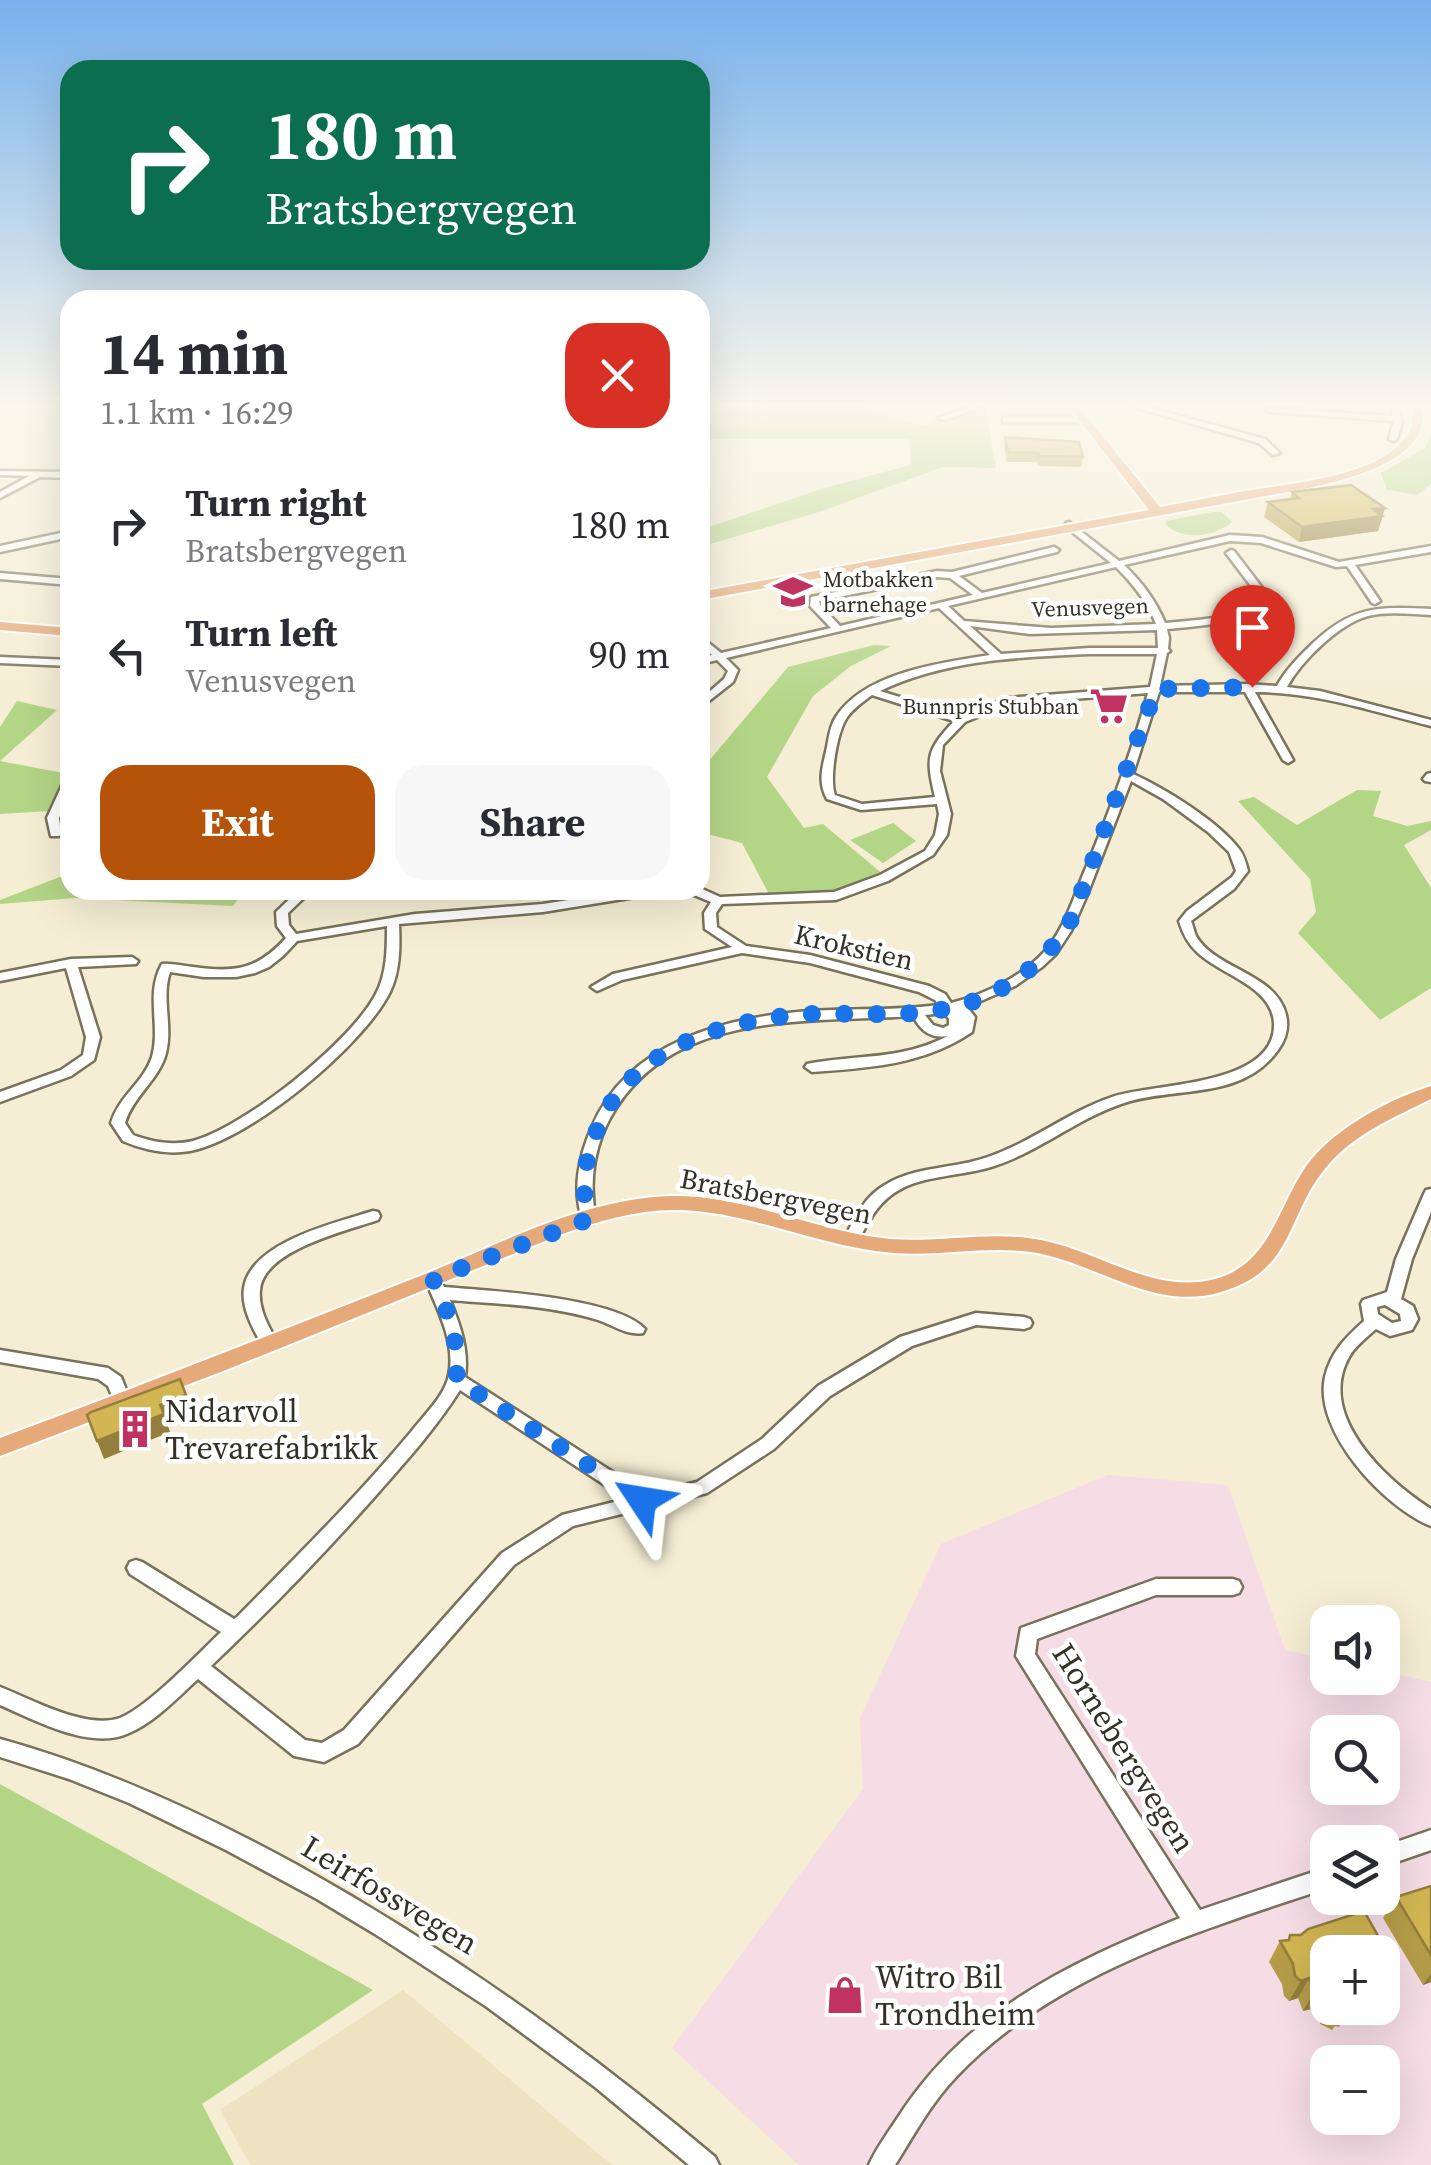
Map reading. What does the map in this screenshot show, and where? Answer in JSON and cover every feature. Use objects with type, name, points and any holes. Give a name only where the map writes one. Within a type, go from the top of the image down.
[{"type":"main road","points":[[710,594],[1172,508]]},
{"type":"main road","points":[[0,626],[60,631]]},
{"type":"main road","name":"Bratsbergvegen","points":[[0,1447],[269,1343],[436,1286],[589,1219],[637,1206],[691,1204],[852,1240],[908,1246],[1031,1245],[1156,1288],[1219,1286],[1246,1274],[1274,1250],[1303,1183],[1334,1148],[1360,1128],[1431,1092]]},
{"type":"street","name":"Venusvegen","points":[[589,1219],[583,1185],[587,1160],[590,1144],[610,1103],[640,1070],[677,1046],[734,1025],[770,1018],[917,1012],[953,1006],[984,997],[1055,948],[1072,918],[1126,775],[1165,652],[1160,624],[1131,576],[1071,527]]},
{"type":"street","points":[[0,550],[60,536]]},
{"type":"street","points":[[710,659],[1242,538],[1262,540],[1326,563],[1351,564],[1429,552]]},
{"type":"street","points":[[837,628],[814,606],[814,599],[924,576],[952,575],[1054,550]]},
{"type":"street","points":[[1160,624],[1224,620],[1254,614],[1266,606],[1266,598],[1230,553]]},
{"type":"street","points":[[1351,564],[1375,601]]},
{"type":"street","points":[[952,575],[980,596]]},
{"type":"street","points":[[0,576],[60,581]]},
{"type":"street","points":[[941,606],[997,656]]},
{"type":"street","points":[[1281,689],[1303,660],[1346,618],[1385,611],[1431,612]]},
{"type":"street","name":"Venusvegen","points":[[961,624],[1030,630],[1160,624]]},
{"type":"street","points":[[710,646],[733,670],[710,696]]},
{"type":"street","points":[[942,800],[861,807],[842,804],[828,793],[826,782],[837,725],[845,712],[870,691],[928,669],[997,656],[1165,652]]},
{"type":"street","points":[[0,660],[60,663]]},
{"type":"street","points":[[1247,687],[1288,760]]},
{"type":"street","points":[[710,897],[718,901],[836,896],[884,878],[928,853],[941,836],[945,814],[934,771],[936,752],[946,734],[961,720],[1019,698],[1156,689],[1281,689],[1320,694],[1431,723]]},
{"type":"street","points":[[870,691],[961,720]]},
{"type":"street","points":[[852,1240],[868,1211],[886,1190],[902,1180],[992,1162],[1115,1100],[1229,1080],[1273,1051],[1282,1024],[1278,1011],[1253,984],[1196,947],[1186,934],[1185,922],[1192,912],[1235,885],[1242,871],[1239,860],[1233,849],[1176,805],[1126,775]]},
{"type":"street","points":[[55,834],[53,818],[60,803]]},
{"type":"street","points":[[293,938],[283,926],[282,912],[295,900]]},
{"type":"street","points":[[393,921],[391,974],[378,1003],[313,1070],[237,1126],[197,1145],[144,1145],[128,1138],[118,1123],[128,1097],[157,1061],[163,1032],[160,977],[166,967],[244,974],[275,960],[293,938],[393,921],[592,900]]},
{"type":"street","name":"Krokstien","points":[[718,901],[710,913],[711,929],[742,949]]},
{"type":"street","name":"Krokstien","points":[[597,987],[618,978],[742,949],[810,959],[880,976],[936,994],[953,1006]]},
{"type":"street","points":[[0,977],[72,963],[132,961]]},
{"type":"street","points":[[0,1097],[66,1074],[89,1057],[93,1037],[72,963]]},
{"type":"street","name":"Venusvegen","points":[[917,1012],[928,1030],[944,1033],[957,1023],[953,1006]]},
{"type":"street","points":[[812,1067],[865,1062],[934,1048],[967,1028],[968,1017],[953,1006]]},
{"type":"street","points":[[1393,1300],[1404,1259],[1431,1194]]},
{"type":"street","points":[[269,1343],[250,1299],[257,1268],[272,1256],[373,1216]]},
{"type":"street","points":[[436,1286],[576,1306],[601,1312],[637,1329]]},
{"type":"street","points":[[0,1696],[92,1730],[122,1727],[136,1720],[196,1667],[342,1521],[430,1423],[457,1380],[454,1328],[436,1286]]},
{"type":"street","points":[[1376,1299],[1393,1300],[1408,1310],[1410,1319],[1406,1326],[1390,1330],[1374,1322],[1368,1304],[1376,1299]]},
{"type":"street","points":[[196,1667],[301,1749],[324,1753],[351,1737],[508,1559],[568,1520],[701,1488],[742,1465],[824,1392],[906,1340],[976,1319],[1024,1322]]},
{"type":"street","points":[[1374,1322],[1340,1356],[1334,1374],[1339,1421],[1358,1455],[1380,1480],[1402,1501],[1431,1518]]},
{"type":"street","points":[[0,1356],[102,1372],[112,1378],[122,1400]]},
{"type":"street","points":[[457,1380],[642,1500]]},
{"type":"street","points":[[136,1568],[235,1630]]},
{"type":"street","name":"Hornebergvegen","points":[[1195,1922],[1024,1656],[1028,1634],[1156,1588],[1234,1587]]},
{"type":"street","name":"Leirfossvegen","points":[[0,1748],[98,1778],[215,1832],[330,1894],[478,1986],[638,2105],[707,2165]]},
{"type":"street","points":[[1400,1851],[1431,1840]]},
{"type":"street","points":[[881,2165],[955,2061],[1025,2004],[1106,1958],[1195,1922],[1310,1883]]},
{"type":"shaded area","points":[[1108,1475],[1228,1485],[1285,1650],[1310,1655],[1310,1695],[1400,1695],[1400,1675],[1431,1682],[1431,2165],[799,2165],[672,2048],[863,1789],[860,1718],[941,1544]]},
{"type":"shaded area","points":[[403,1990],[612,2165],[250,2165],[220,2110]]},
{"type":"green space","points":[[765,508],[830,508],[710,544],[710,527]]},
{"type":"green space","points":[[1222,512],[1232,522],[1199,535],[1181,533],[1166,525],[1166,521]]},
{"type":"green space","points":[[874,645],[891,646],[851,666],[813,696],[767,777],[804,828],[823,824],[884,875],[828,891],[770,896],[742,843],[710,835],[710,760],[788,667]]},
{"type":"green space","points":[[17,701],[57,710],[0,761],[0,727]]},
{"type":"green space","points":[[0,761],[60,772],[60,792],[50,811],[0,814]]},
{"type":"green space","points":[[1357,790],[1381,791],[1373,816],[1407,826],[1431,821],[1431,830],[1404,845],[1431,888],[1431,988],[1380,1020],[1298,933],[1316,912],[1310,879],[1238,801],[1254,797],[1297,825]]},
{"type":"green space","points":[[893,823],[916,841],[883,863],[850,840]]},
{"type":"green space","points":[[60,877],[60,899],[0,904],[0,900]]},
{"type":"green space","points":[[114,900],[238,900],[233,906]]},
{"type":"green space","points":[[0,1784],[373,1990],[202,2104],[234,2165],[0,2165]]},
{"type":"building","points":[[1276,508],[1385,508],[1373,509],[1382,516],[1302,527]]},
{"type":"building","points":[[180,1379],[186,1395],[160,1405],[164,1414],[97,1441],[87,1415],[91,1412]]},
{"type":"building","points":[[1431,1886],[1431,1955],[1400,1904],[1400,1896]]},
{"type":"building","points":[[1352,1915],[1366,1915],[1378,1935],[1310,1935],[1310,1980],[1301,1981],[1280,1941]]},
{"type":"place","name":"Motbakken barnehage","points":[[793,592]]},
{"type":"place","name":"Bunnpris Stubban","points":[[1109,706]]},
{"type":"place","name":"Nidarvoll Trevarefabrikk","points":[[135,1429]]},
{"type":"place","name":"Witro Bil Trondheim","points":[[845,1995]]},
{"type":"route","points":[[642,1500],[457,1380],[454,1328],[433,1279],[589,1219],[583,1185],[590,1144],[610,1103],[640,1070],[677,1046],[734,1025],[770,1018],[948,1008],[984,997],[1038,964],[1055,948],[1072,918],[1156,689],[1252,687]]}]
